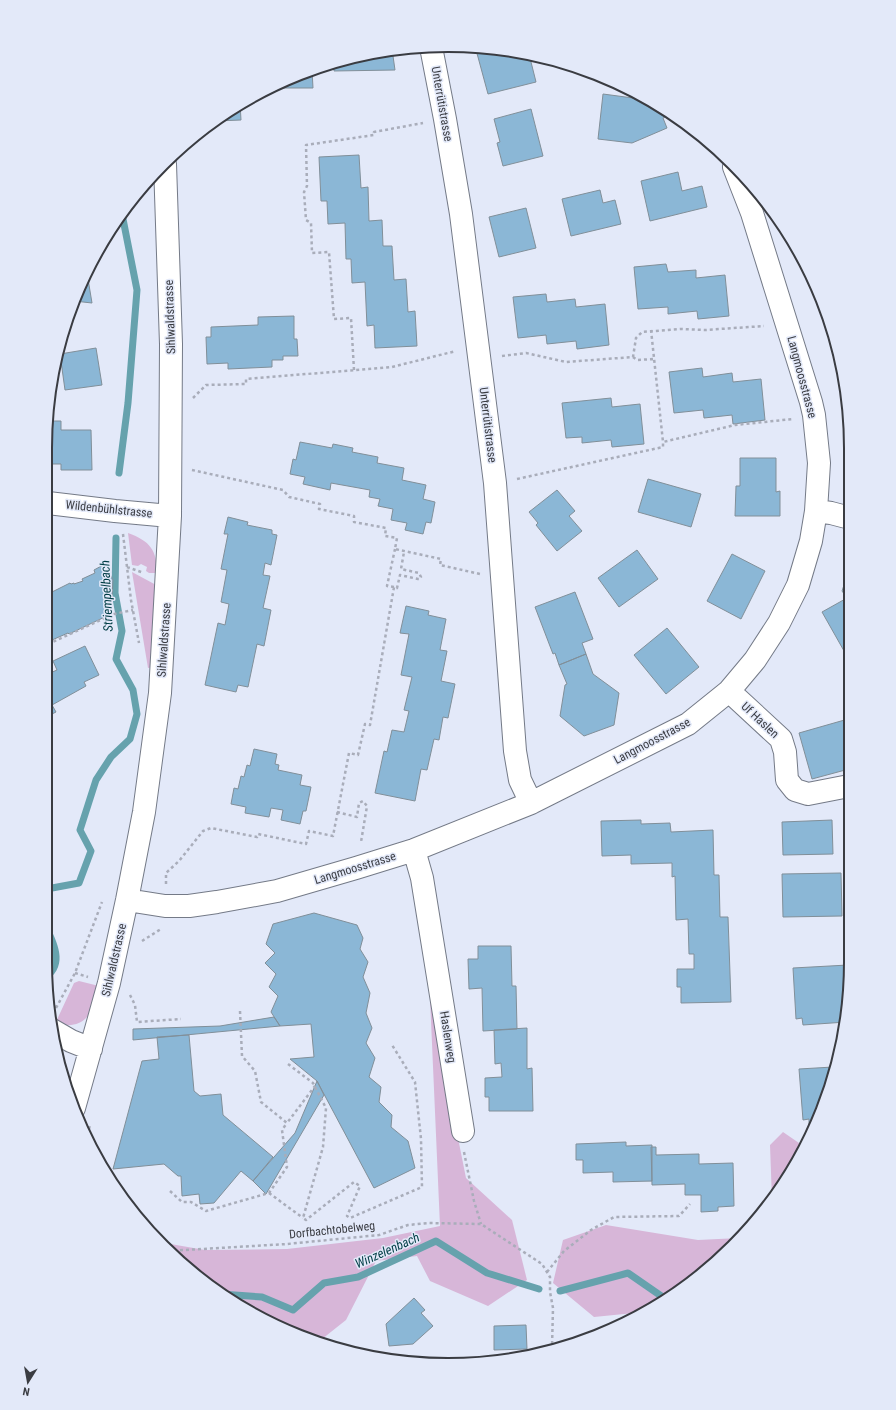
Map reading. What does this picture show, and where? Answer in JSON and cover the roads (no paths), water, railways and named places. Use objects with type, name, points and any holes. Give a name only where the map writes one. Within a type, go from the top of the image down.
[{"type":"street","name":"Unterrütistrasse","points":[[432,53],[445,119],[460,214],[495,483],[515,751],[520,780],[532,803]]},
{"type":"street","name":"Sihlwaldstrasse","points":[[77,1099],[109,983],[127,900],[144,812],[160,692],[170,516],[171,469],[171,344],[165,171]]},
{"type":"street","name":"Langmoosstrasse","points":[[127,900],[164,906],[189,906],[217,902],[277,891],[414,850],[532,803],[688,724],[729,691],[755,660],[779,623],[798,585],[811,541],[816,511],[819,463],[814,415],[786,319],[752,213],[739,179]]},
{"type":"street","name":"Wildenbühlstrasse","points":[[52,503],[170,516]]},
{"type":"street","points":[[816,511],[844,516]]},
{"type":"street","name":"Uf Haslen","points":[[729,691],[781,740],[785,752],[787,780],[795,790],[808,794],[844,787]]},
{"type":"street","name":"Haslenweg","points":[[414,850],[422,878],[463,1131]]},
{"type":"street","points":[[59,1034],[90,1049]]},
{"type":"water","points":[[52,932],[60,960],[53,975]]},
{"type":"waterway","name":"Striempelbach","points":[[119,473],[128,403],[137,290],[124,222]]},
{"type":"waterway","name":"Striempelbach","points":[[52,888],[79,883],[91,851],[80,830],[96,780],[111,757],[130,739],[137,714],[133,690],[116,659],[122,631],[115,593],[116,538]]},
{"type":"waterway","name":"Winzelenbach","points":[[234,1295],[262,1297],[293,1310],[324,1283],[358,1277],[436,1241],[487,1273],[539,1289]]},
{"type":"waterway","name":"Winzelenbach","points":[[560,1291],[628,1273],[661,1296]]}]
